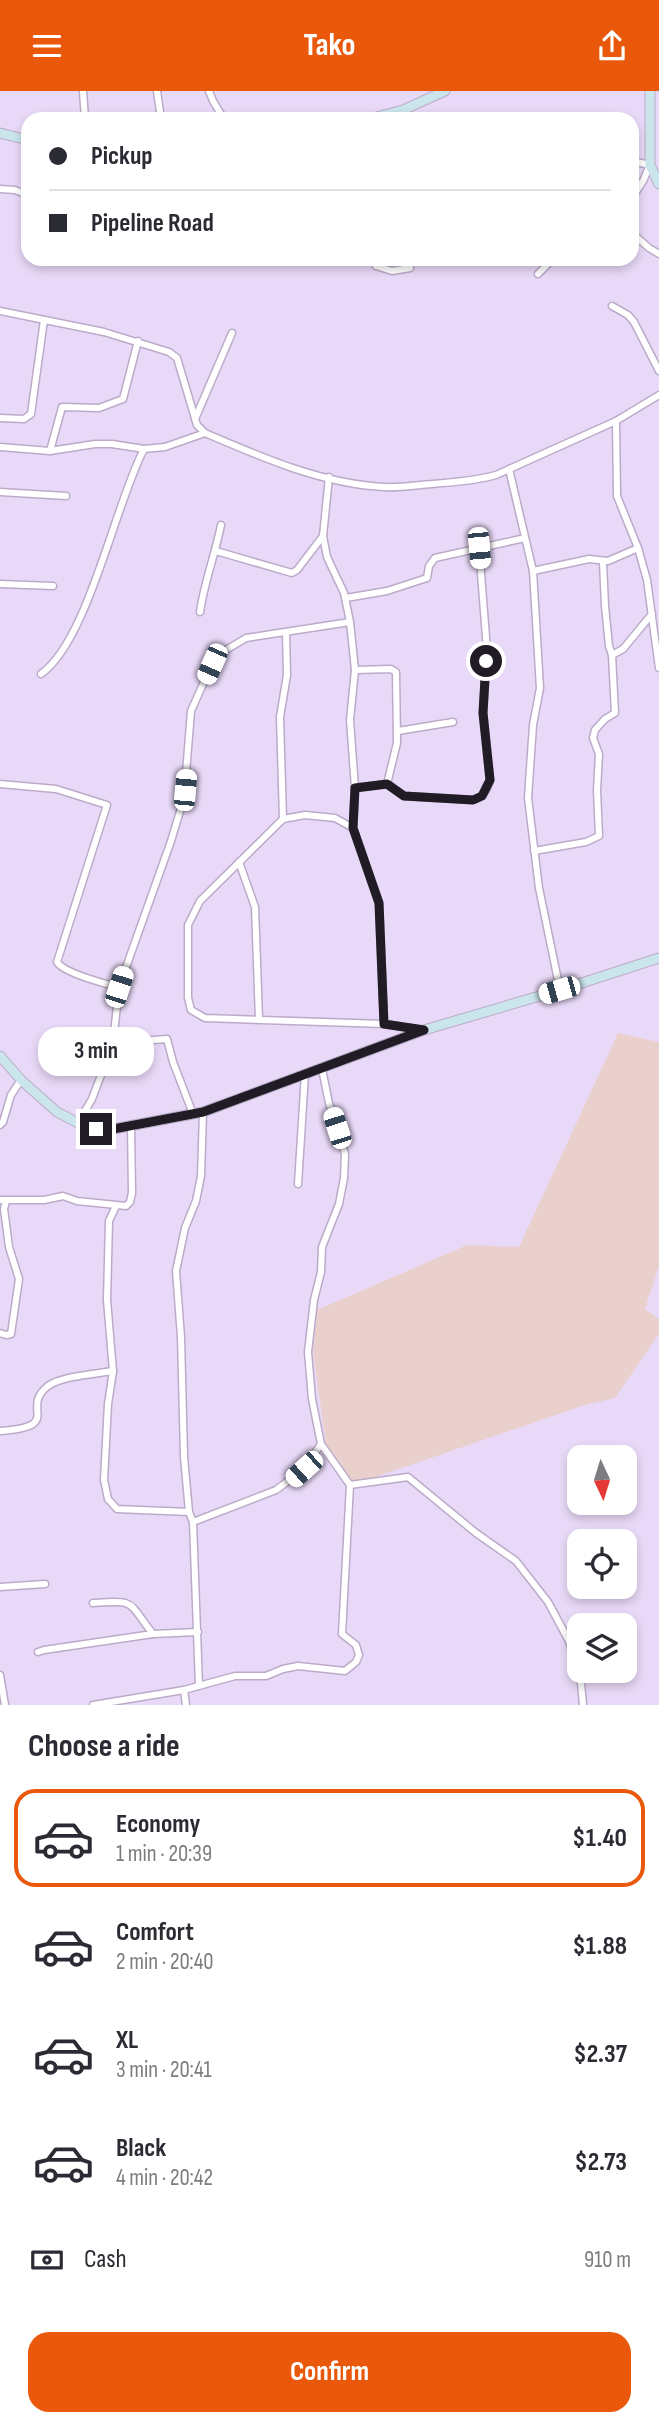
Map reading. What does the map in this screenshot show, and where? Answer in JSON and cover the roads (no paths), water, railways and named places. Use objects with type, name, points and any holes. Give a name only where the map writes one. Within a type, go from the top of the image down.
[{"type":"street","points":[[83,91],[84,112]]},
{"type":"street","points":[[157,91],[161,112]]},
{"type":"street","points":[[209,91],[220,112]]},
{"type":"street","points":[[395,112],[445,91]]},
{"type":"street","points":[[639,187],[649,165],[650,91]]},
{"type":"street","points":[[0,133],[21,138]]},
{"type":"street","points":[[639,162],[649,165],[659,184]]},
{"type":"street","points":[[0,189],[21,192]]},
{"type":"street","points":[[639,239],[659,254]]},
{"type":"street","points":[[376,266],[392,271],[410,266]]},
{"type":"street","points":[[538,274],[546,266]]},
{"type":"street","points":[[612,306],[631,318],[659,371]]},
{"type":"street","points":[[0,311],[138,341],[169,352],[177,358],[195,419],[205,433],[274,463],[329,477],[387,487],[480,480],[509,470],[616,421],[659,395]]},
{"type":"street","points":[[0,418],[24,419],[30,414],[44,320]]},
{"type":"street","points":[[195,419],[232,333]]},
{"type":"street","points":[[50,451],[62,407],[99,408],[123,399],[138,341]]},
{"type":"street","points":[[616,421],[617,496],[638,548],[647,580],[659,668]]},
{"type":"street","points":[[0,447],[50,451],[94,444],[122,444],[144,449],[165,447],[205,433]]},
{"type":"street","points":[[41,674],[59,658],[84,606],[144,449]]},
{"type":"street","points":[[509,470],[533,571],[540,688],[534,718],[527,790],[534,851],[559,990]]},
{"type":"street","points":[[329,477],[323,536],[327,557],[346,598],[350,622],[355,670],[350,720],[355,788],[353,828],[379,903],[384,1024]]},
{"type":"street","points":[[0,492],[66,496]]},
{"type":"street","points":[[200,612],[220,525]]},
{"type":"street","points":[[216,551],[292,573],[323,536]]},
{"type":"street","points":[[346,598],[411,585],[426,578],[429,566],[435,558],[525,538]]},
{"type":"street","points":[[355,788],[387,784],[399,794],[412,797],[473,800],[480,799],[487,790],[490,780],[483,713],[486,622],[479,548]]},
{"type":"street","points":[[533,571],[589,559],[603,562],[614,560],[638,548]]},
{"type":"street","points":[[534,851],[586,842],[598,836],[599,754],[593,739],[595,730],[615,713],[603,562]]},
{"type":"street","points":[[0,584],[53,586]]},
{"type":"street","points":[[612,655],[623,649],[652,613]]},
{"type":"street","points":[[78,1123],[92,1099],[113,1043],[119,987],[184,798],[191,711],[212,664],[221,653],[246,638],[350,622]]},
{"type":"street","points":[[284,819],[279,717],[287,675],[286,632]]},
{"type":"street","points":[[355,670],[391,669],[396,672],[398,731],[387,784]]},
{"type":"street","points":[[398,731],[453,722]]},
{"type":"street","points":[[0,784],[56,789],[107,805],[57,963],[64,969],[93,981],[119,987]]},
{"type":"street","points":[[353,828],[335,818],[305,815],[284,819],[200,901],[188,925],[188,998],[191,1010],[205,1018],[384,1024],[424,1030]]},
{"type":"street","points":[[239,862],[255,907],[258,1019]]},
{"type":"street","points":[[0,1056],[20,1080],[57,1112],[78,1123],[108,1130],[198,1113],[424,1030],[659,958]]},
{"type":"street","points":[[113,1043],[167,1039],[173,1062],[198,1113],[199,1187],[185,1228],[176,1271],[184,1457],[189,1512],[193,1522],[200,1686]]},
{"type":"street","points":[[93,1705],[184,1690],[235,1676],[266,1676],[283,1669],[298,1667],[345,1671],[356,1662],[359,1655],[356,1645],[342,1634],[350,1485],[321,1444],[312,1399],[308,1352],[309,1327],[321,1272],[322,1247],[339,1204],[344,1178],[345,1154],[329,1103],[322,1069]]},
{"type":"street","points":[[298,1184],[305,1074]]},
{"type":"street","points":[[0,1125],[10,1095],[20,1080]]},
{"type":"street","points":[[0,1333],[11,1334],[19,1279],[9,1247],[3,1201],[44,1200],[63,1196],[126,1206],[132,1193],[131,1125]]},
{"type":"street","points":[[116,1206],[109,1221],[107,1300],[113,1371],[105,1448],[104,1480],[108,1499],[117,1509],[189,1512]]},
{"type":"street","points":[[0,1431],[28,1428],[35,1424],[38,1417],[37,1401],[50,1385],[113,1371]]},
{"type":"street","points":[[193,1522],[276,1490],[304,1469],[321,1444]]},
{"type":"street","points":[[350,1485],[408,1477],[476,1533],[516,1561],[548,1602],[569,1641],[581,1683],[583,1705]]},
{"type":"street","points":[[0,1587],[45,1584]]},
{"type":"street","points":[[93,1603],[127,1601],[133,1605],[153,1634]]},
{"type":"street","points":[[37,1653],[153,1634],[198,1632]]},
{"type":"street","points":[[0,1675],[5,1705]]},
{"type":"street","points":[[184,1690],[186,1705]]}]
